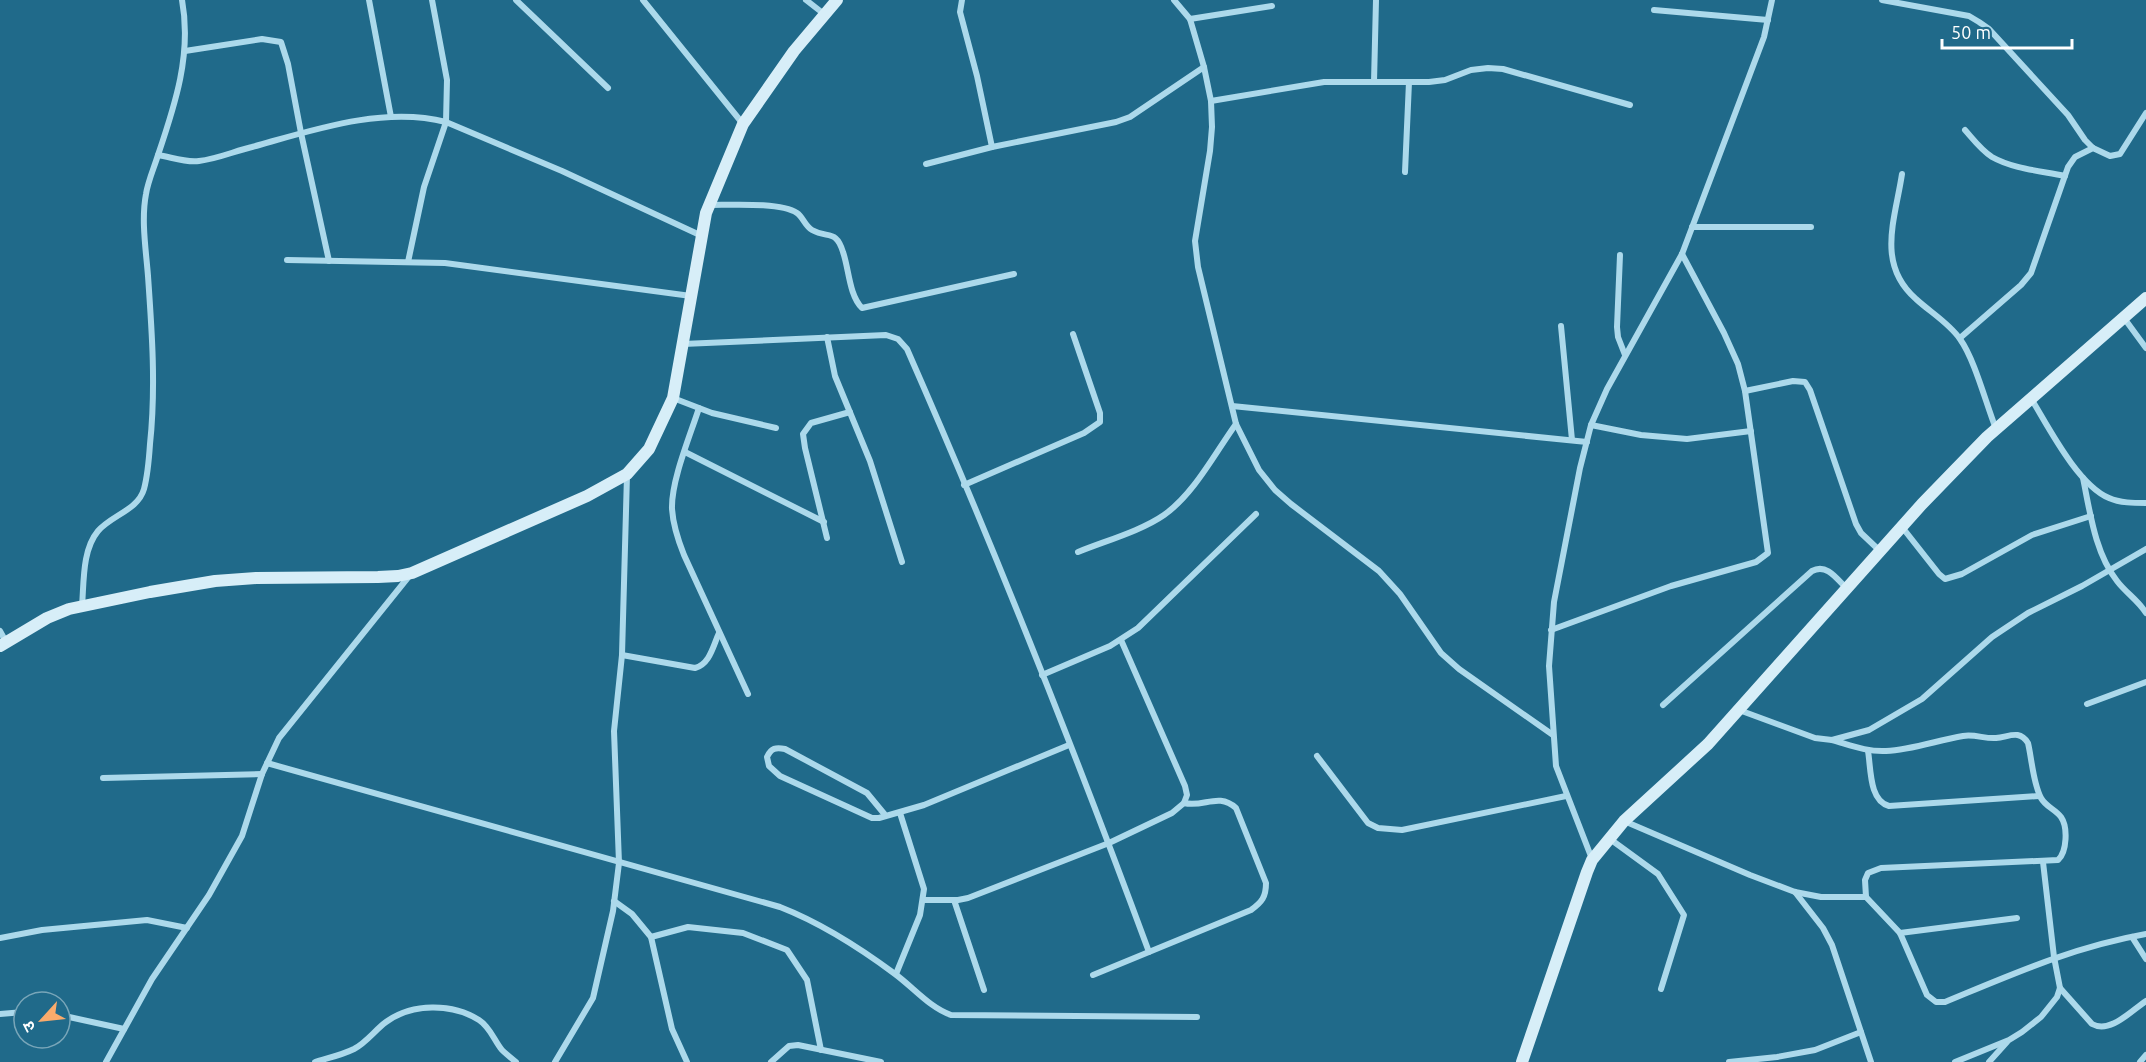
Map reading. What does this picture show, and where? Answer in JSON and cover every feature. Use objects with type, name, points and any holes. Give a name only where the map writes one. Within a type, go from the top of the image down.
[{"type":"main road","points":[[2,640],[47,618],[82,606],[215,581],[256,578],[378,577],[412,573],[587,495],[627,474],[649,449],[673,398],[706,213],[743,124],[794,51],[837,0]]},
{"type":"main road","points":[[1522,1062],[1592,860],[1609,838],[1624,821],[1708,744],[1902,526],[1996,429],[2032,400],[2146,298]]},
{"type":"street","points":[[82,606],[86,564],[93,539],[99,531],[138,501],[143,492],[147,473],[153,419],[154,359],[144,221],[146,194],[178,91],[185,51],[186,21],[182,0]]},
{"type":"street","points":[[369,0],[391,117]]},
{"type":"street","points":[[408,262],[424,187],[446,122],[447,80],[432,0]]},
{"type":"street","points":[[516,0],[608,88]]},
{"type":"street","points":[[643,0],[743,124]]},
{"type":"street","points":[[806,0],[825,15]]},
{"type":"street","points":[[962,0],[960,12],[992,147]]},
{"type":"street","points":[[1174,0],[1191,19],[1211,101],[1210,151],[1195,242],[1198,267],[1236,424],[1259,470],[1275,490],[1328,534],[1379,571],[1400,594],[1441,653],[1459,669],[1553,735]]},
{"type":"street","points":[[1374,82],[1376,0]]},
{"type":"street","points":[[1592,860],[1556,766],[1549,666],[1558,580],[1580,468],[1591,425],[1607,389],[1682,254],[1764,37],[1772,0]]},
{"type":"street","points":[[1882,0],[1969,16],[1984,26],[2068,115],[2085,140],[2093,148],[2110,156],[2120,154],[2143,126],[2146,113]]},
{"type":"street","points":[[1191,19],[1272,6]]},
{"type":"street","points":[[1654,10],[1768,20]]},
{"type":"street","points":[[185,51],[262,39],[281,42],[288,64],[329,261]]},
{"type":"street","points":[[926,164],[992,147],[1123,120],[1204,67]]},
{"type":"street","points":[[1211,101],[1324,82],[1445,80],[1471,70],[1488,68],[1503,69],[1630,105]]},
{"type":"street","points":[[1405,172],[1409,82]]},
{"type":"street","points":[[159,155],[200,161],[301,133],[365,120],[391,117],[432,118],[562,171],[702,236]]},
{"type":"street","points":[[1965,130],[1993,158],[2008,164],[2065,176]]},
{"type":"street","points":[[1960,338],[2021,285],[2031,273],[2068,167],[2075,157],[2093,148]]},
{"type":"street","points":[[1902,174],[1890,251],[1894,270],[1903,286],[1914,298],[1960,338],[1996,429]]},
{"type":"street","points":[[710,205],[769,206],[789,210],[799,213],[810,229],[834,235],[843,251],[855,297],[862,308],[1014,274]]},
{"type":"street","points":[[1692,227],[1811,227]]},
{"type":"street","points":[[1551,630],[1671,586],[1756,562],[1768,553],[1745,391],[1738,364],[1682,254]]},
{"type":"street","points":[[1620,255],[1617,327],[1625,355]]},
{"type":"street","points":[[288,260],[445,263],[692,296]]},
{"type":"street","points":[[2124,318],[2146,348]]},
{"type":"street","points":[[1561,326],[1572,440]]},
{"type":"street","points":[[964,485],[1084,433],[1100,422],[1100,414],[1073,334]]},
{"type":"street","points":[[683,344],[886,335],[898,339],[907,349],[1042,675],[1149,952]]},
{"type":"street","points":[[827,337],[835,376],[870,461],[902,562]]},
{"type":"street","points":[[1745,391],[1793,381],[1805,382],[1810,390],[1856,524],[1861,533],[1880,551]]},
{"type":"street","points":[[673,398],[712,413],[776,428]]},
{"type":"street","points":[[2032,400],[2083,478],[2108,498],[2146,504]]},
{"type":"street","points":[[1232,406],[1587,442]]},
{"type":"street","points":[[699,408],[673,495],[674,518],[678,540],[684,555],[748,694]]},
{"type":"street","points":[[827,537],[803,434],[811,423],[850,412]]},
{"type":"street","points":[[1078,552],[1149,524],[1164,515],[1187,493],[1236,424]]},
{"type":"street","points":[[1591,425],[1641,435],[1687,439],[1750,431]]},
{"type":"street","points":[[685,452],[824,522]]},
{"type":"street","points":[[555,1062],[593,998],[614,901],[619,863],[614,731],[622,655],[627,474]]},
{"type":"street","points":[[2083,478],[2100,548],[2110,570],[2118,582],[2141,604],[2146,613]]},
{"type":"street","points":[[1042,675],[1120,640],[1138,628],[1256,514]]},
{"type":"street","points":[[1902,526],[1945,579],[1962,574],[2032,535],[2091,516]]},
{"type":"street","points":[[1832,740],[1869,730],[1922,699],[2001,631],[2028,613],[2146,549]]},
{"type":"street","points":[[1663,705],[1812,571],[1819,567],[1824,568],[1847,589]]},
{"type":"street","points":[[106,1062],[152,979],[209,895],[242,836],[262,774],[285,730],[412,573]]},
{"type":"street","points":[[622,655],[695,668],[703,666],[719,633]]},
{"type":"street","points":[[923,900],[968,898],[1108,843],[1172,813],[1184,803],[1185,786],[1120,640]]},
{"type":"street","points":[[2087,704],[2146,682]]},
{"type":"street","points":[[1739,711],[1815,738],[1832,740],[1868,751],[1902,750],[1966,735],[1996,738],[2017,734],[2024,737],[2028,743],[2040,796],[2049,808],[2063,819],[2063,855],[2058,860],[1881,868],[1868,873],[1865,880],[1866,897],[1900,933],[1927,995],[1936,1002],[1945,1002],[2054,957],[2146,934]]},
{"type":"street","points":[[886,816],[867,793],[785,749],[770,750],[767,757],[769,766],[780,776],[872,818],[886,816],[900,813],[924,805],[1069,745]]},
{"type":"street","points":[[1868,751],[1875,795],[1882,804],[1889,806],[2040,796]]},
{"type":"street","points":[[1317,756],[1368,823],[1390,830],[1446,822],[1566,796]]},
{"type":"street","points":[[267,763],[800,915],[833,933],[896,974],[938,1010],[951,1015],[1197,1017]]},
{"type":"street","points":[[104,778],[262,774]]},
{"type":"street","points":[[1093,975],[1251,910],[1266,895],[1266,883],[1236,808],[1230,802],[1223,800],[1192,805],[1184,803]]},
{"type":"street","points":[[896,974],[916,924],[924,889],[900,813]]},
{"type":"street","points":[[1624,821],[1795,892],[1821,897],[1866,897]]},
{"type":"street","points":[[1609,838],[1658,874],[1684,915],[1661,989]]},
{"type":"street","points":[[1989,1062],[2009,1040],[2040,1017],[2057,997],[2060,988],[2054,957],[2043,862]]},
{"type":"street","points":[[1795,892],[1823,928],[1832,945],[1871,1062]]},
{"type":"street","points":[[954,900],[984,990]]},
{"type":"street","points":[[614,901],[632,914],[651,937],[672,1029],[687,1062]]},
{"type":"street","points":[[1900,933],[2017,918]]},
{"type":"street","points":[[0,938],[42,930],[147,920],[187,928]]},
{"type":"street","points":[[651,937],[688,927],[743,933],[787,950],[807,980],[821,1050]]},
{"type":"street","points":[[2133,937],[2146,959]]},
{"type":"street","points":[[2060,988],[2097,1027],[2111,1024],[2146,1001]]},
{"type":"street","points":[[315,1062],[339,1056],[355,1048],[403,1012],[438,1007],[457,1011],[479,1020],[487,1027],[502,1051],[516,1062]]},
{"type":"street","points":[[72,1018],[124,1029]]},
{"type":"street","points":[[1729,1062],[1777,1058],[1815,1050],[1861,1032]]},
{"type":"street","points":[[1955,1062],[2009,1040]]},
{"type":"street","points":[[771,1062],[789,1046],[881,1062]]},
{"type":"street","points":[[2140,1062],[2146,1055]]}]
